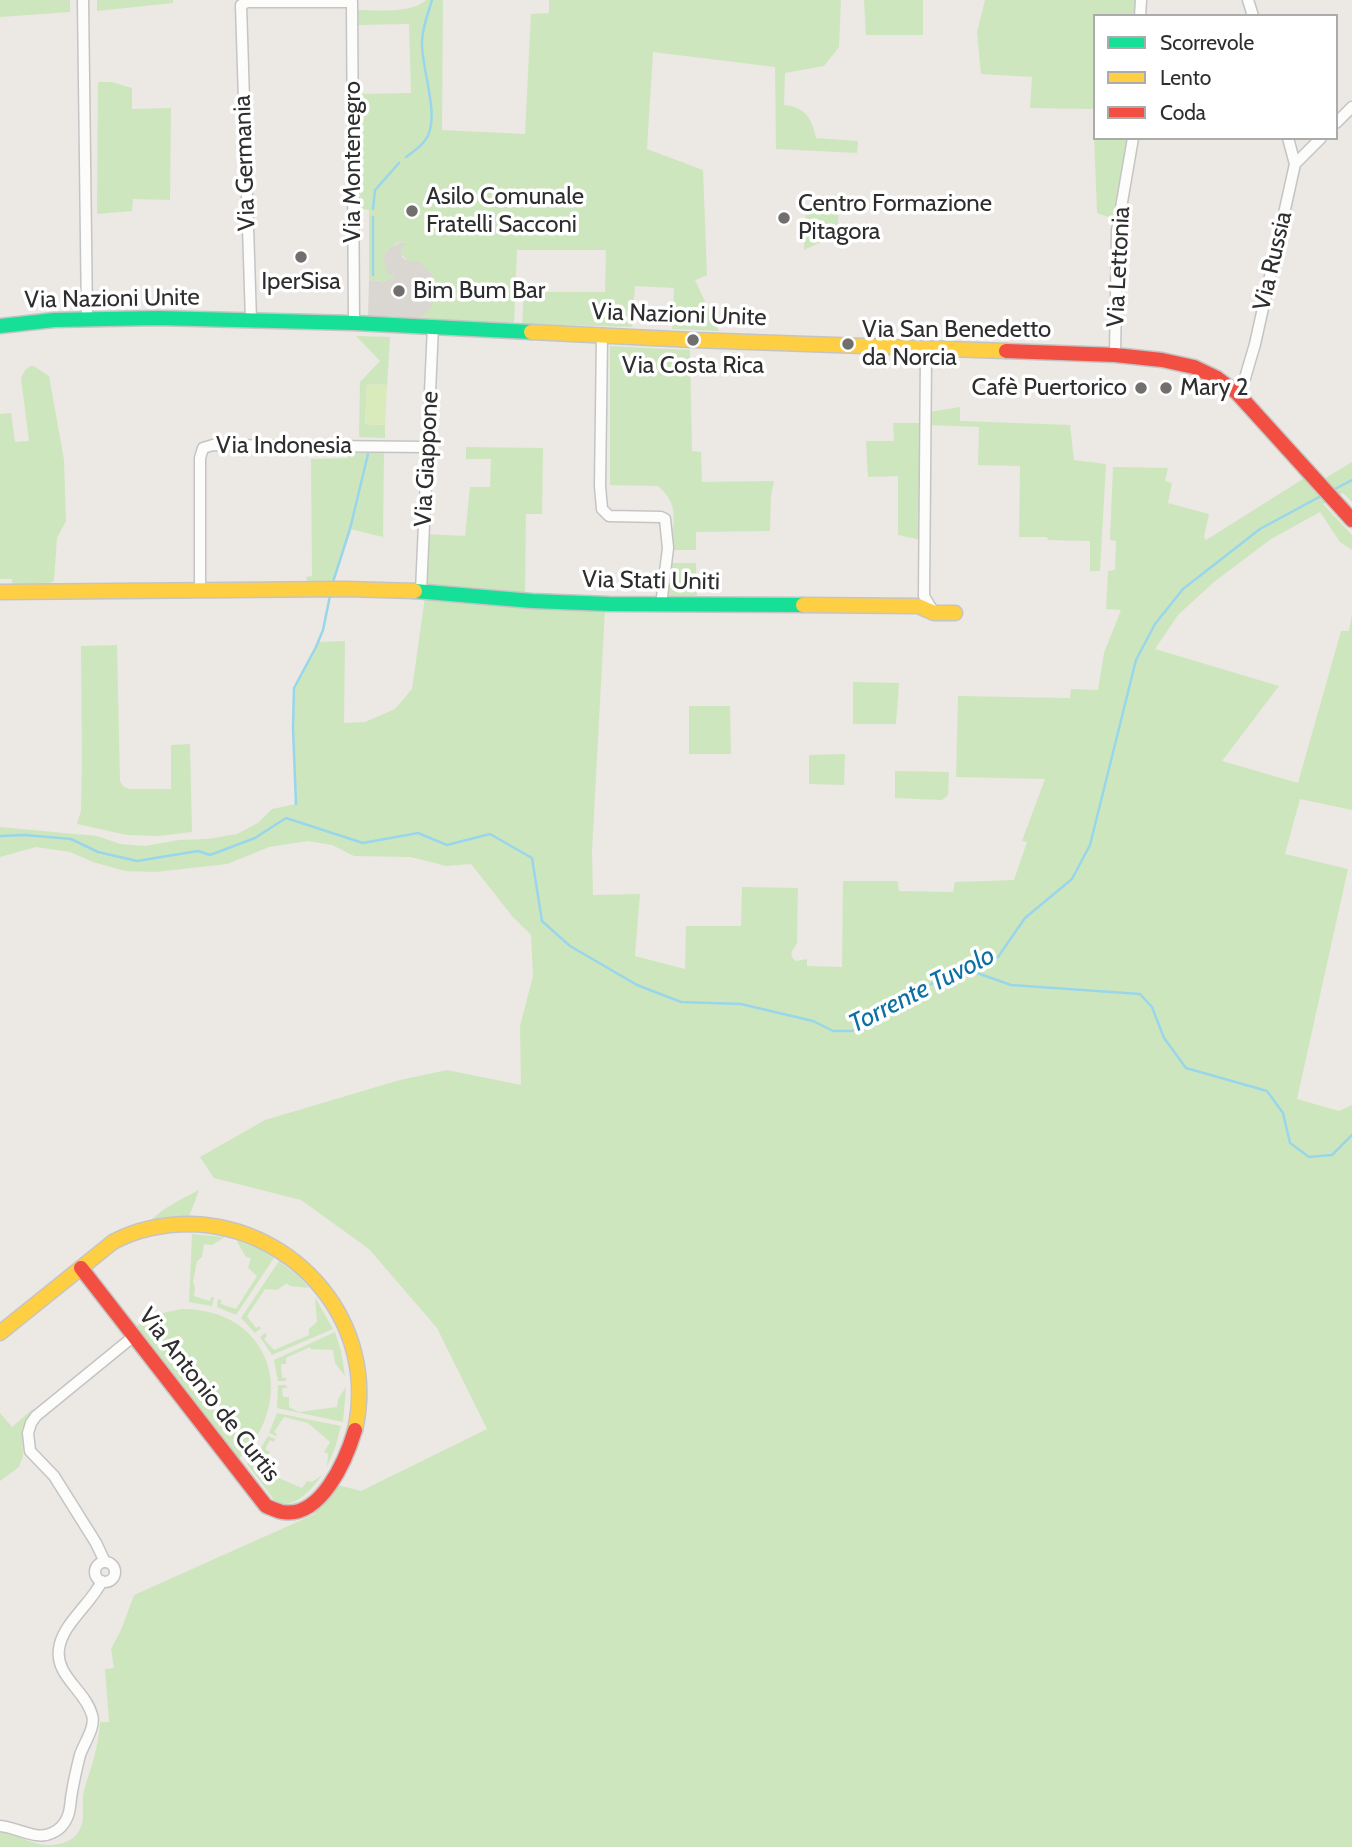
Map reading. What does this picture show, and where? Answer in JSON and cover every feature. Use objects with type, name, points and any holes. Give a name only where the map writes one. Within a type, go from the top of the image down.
[{"type":"street","points":[[83,0],[87,319]]},
{"type":"street","name":"Via Germania","points":[[251,321],[241,5],[247,2],[352,2]]},
{"type":"street","name":"Via Montenegro","points":[[352,2],[354,323]]},
{"type":"street","points":[[1338,121],[1352,107]]},
{"type":"street","name":"Via Lettonia","points":[[1115,355],[1117,231],[1133,140]]},
{"type":"street","points":[[1289,140],[1295,164],[1319,140]]},
{"type":"street","name":"Via Russia","points":[[1237,393],[1245,379],[1255,344],[1295,164]]},
{"type":"street","name":"Via Nazioni Unite","points":[[0,326],[54,320],[158,318],[354,323],[602,336],[1115,355],[1162,360],[1194,367],[1217,378],[1237,393],[1352,520]]},
{"type":"street","name":"Via Giappone","points":[[421,592],[433,326]]},
{"type":"street","points":[[602,336],[602,509],[609,516],[665,519],[668,548],[661,605]]},
{"type":"street","points":[[921,601],[928,348]]},
{"type":"street","name":"Via Indonesia","points":[[200,591],[200,458],[203,448],[209,445],[426,447]]},
{"type":"street","name":"Via Stati Uniti","points":[[200,591],[346,589],[532,601],[661,605],[921,601],[934,613],[955,613]]},
{"type":"street","points":[[0,592],[200,591]]},
{"type":"street","name":"Via Antonio de Curtis","points":[[0,1333],[81,1268],[124,1235],[188,1224],[212,1225],[251,1234],[284,1251],[312,1274],[339,1312],[346,1327],[358,1381],[352,1439],[337,1474],[320,1498],[287,1514],[276,1513],[266,1506],[81,1268]]},
{"type":"street","points":[[0,1826],[41,1836],[49,1835],[65,1823],[69,1815],[80,1754],[94,1721],[87,1703],[63,1671],[59,1649],[67,1630],[97,1592],[102,1581],[97,1578],[96,1570],[99,1564],[105,1562],[54,1476],[30,1451],[28,1433],[36,1416],[134,1336]]},
{"type":"green space","points":[[0,0],[70,0],[70,12],[0,17]]},
{"type":"green space","points":[[97,0],[173,0],[173,3],[97,11]]},
{"type":"green space","points":[[426,0],[443,0],[442,130],[525,134],[531,14],[549,13],[549,0],[841,0],[839,47],[824,66],[785,73],[784,105],[798,108],[807,115],[816,138],[858,141],[857,153],[776,149],[775,67],[653,52],[647,149],[703,170],[707,275],[695,280],[719,331],[672,329],[674,288],[635,286],[632,327],[522,324],[524,292],[605,292],[606,250],[517,250],[514,324],[414,320],[406,259],[401,251],[405,242],[399,242],[385,253],[394,277],[388,279],[401,313],[381,312],[381,281],[369,280],[369,210],[360,209],[361,94],[411,93],[409,24],[357,25],[357,10],[403,9]]},
{"type":"green space","points":[[864,0],[923,0],[923,35],[866,35]]},
{"type":"green space","points":[[985,0],[1137,0],[1136,14],[1093,14],[1093,109],[1030,108],[1032,77],[981,74],[977,32]]},
{"type":"green space","points":[[98,82],[112,82],[132,88],[132,109],[171,108],[170,200],[133,199],[132,211],[97,214]]},
{"type":"green space","points":[[1094,140],[1129,140],[1114,219],[1097,213]]},
{"type":"green space","points":[[806,206],[839,206],[837,239],[827,239],[804,250]]},
{"type":"green space","points":[[356,336],[390,337],[387,385],[367,384],[365,424],[385,425],[385,438],[359,437],[360,382],[380,361]]},
{"type":"green space","points":[[610,346],[690,350],[692,451],[701,452],[702,482],[774,481],[770,531],[696,532],[696,550],[670,550],[674,515],[665,493],[658,486],[610,485]]},
{"type":"green space","points":[[30,366],[49,376],[64,460],[66,521],[57,538],[54,581],[43,586],[12,586],[12,579],[0,579],[0,414],[11,413],[15,442],[29,441],[21,378]]},
{"type":"green space","points":[[367,384],[387,385],[385,425],[365,424]]},
{"type":"green space","points":[[960,407],[960,421],[1070,425],[1074,460],[1106,464],[1100,571],[1090,571],[1090,541],[1019,537],[1020,466],[978,465],[979,427],[928,425],[929,412]]},
{"type":"green space","points":[[893,423],[922,423],[921,540],[898,535],[898,476],[868,477],[866,441],[894,441]]},
{"type":"green space","points":[[466,447],[543,448],[542,514],[526,514],[525,595],[425,589],[426,534],[465,536],[470,487],[490,487],[491,459],[466,459]]},
{"type":"green space","points":[[348,452],[384,453],[383,537],[350,529],[332,585],[308,584],[306,577],[312,576],[311,459],[348,458]]},
{"type":"green space","points":[[1352,462],[1352,502],[1343,493],[1323,504],[1352,535],[1352,550],[1340,542],[1320,512],[1271,539],[1214,582],[1178,615],[1155,649],[1279,686],[1222,761],[1298,783],[1341,631],[1349,631],[1352,614],[1352,810],[1300,799],[1285,854],[1348,869],[1297,1099],[1339,1111],[1352,1105],[1352,1847],[0,1847],[0,1832],[34,1843],[51,1845],[71,1840],[80,1829],[84,1793],[100,1722],[109,1722],[105,1669],[114,1668],[111,1649],[134,1595],[315,1514],[314,1511],[328,1500],[338,1485],[361,1491],[487,1429],[437,1328],[369,1249],[301,1200],[214,1178],[200,1157],[265,1120],[400,1080],[447,1070],[521,1085],[520,1026],[533,976],[531,935],[512,916],[471,864],[446,866],[411,857],[354,856],[332,845],[308,841],[269,847],[227,864],[156,872],[125,871],[70,852],[36,847],[0,857],[0,827],[97,836],[120,844],[145,846],[237,834],[258,823],[272,809],[296,804],[294,688],[318,642],[345,641],[344,723],[365,722],[395,709],[412,689],[425,597],[605,609],[592,851],[593,895],[640,894],[635,956],[685,969],[686,926],[741,926],[742,887],[798,888],[797,943],[792,956],[796,961],[807,959],[807,966],[842,967],[843,881],[898,881],[899,891],[953,892],[955,882],[1014,880],[1027,842],[1022,841],[1045,779],[956,777],[958,696],[1070,698],[1071,689],[1098,690],[1104,653],[1121,610],[1106,609],[1108,571],[1115,570],[1116,541],[1110,540],[1113,467],[1168,468],[1165,481],[1172,483],[1168,503],[1209,514],[1204,537],[1206,540],[1303,479],[1298,473],[1301,470],[1324,479]]},
{"type":"green space","points":[[671,563],[696,563],[697,600],[666,601]]},
{"type":"green space","points":[[117,645],[120,781],[129,789],[171,789],[171,745],[190,744],[192,832],[158,836],[127,835],[77,824],[81,811],[81,646]]},
{"type":"green space","points":[[853,682],[899,683],[896,724],[853,724]]},
{"type":"green space","points":[[689,706],[730,706],[731,754],[689,754]]},
{"type":"green space","points":[[845,754],[844,785],[809,784],[809,755]]},
{"type":"green space","points":[[895,771],[949,772],[948,795],[942,800],[895,798]]},
{"type":"green space","points":[[199,1190],[189,1217],[149,1222],[166,1208]]},
{"type":"green space","points":[[192,1234],[225,1237],[212,1245],[204,1244],[193,1282],[194,1296],[210,1301],[211,1297],[214,1297],[212,1306],[189,1302]]},
{"type":"green space","points":[[236,1240],[274,1258],[236,1315],[217,1307],[218,1299],[221,1304],[236,1309],[257,1276],[248,1268],[251,1258],[246,1257]]},
{"type":"green space","points":[[279,1261],[309,1288],[290,1286],[287,1283],[277,1290],[265,1289],[247,1316],[256,1328],[261,1328],[255,1333],[241,1318]]},
{"type":"green space","points":[[315,1297],[333,1329],[272,1355],[260,1337],[265,1333],[267,1336],[264,1339],[274,1350],[309,1335],[309,1329],[317,1322]]},
{"type":"green space","points":[[181,1309],[212,1313],[236,1323],[255,1340],[266,1361],[271,1384],[268,1410],[258,1435],[239,1459],[135,1327],[158,1314]]},
{"type":"green space","points":[[335,1332],[345,1376],[335,1363],[333,1350],[310,1347],[286,1358],[286,1364],[281,1364],[282,1378],[286,1378],[286,1381],[278,1381],[274,1360]]},
{"type":"green space","points":[[278,1385],[286,1385],[287,1388],[282,1388],[283,1397],[289,1397],[289,1407],[299,1412],[337,1407],[338,1399],[346,1387],[343,1422],[277,1408]]},
{"type":"green space","points":[[34,1408],[22,1430],[23,1456],[19,1467],[0,1481],[0,1413],[12,1427]]},
{"type":"green space","points":[[277,1413],[341,1426],[327,1467],[328,1454],[324,1452],[330,1442],[308,1423],[284,1417],[274,1432],[276,1436],[269,1433]]},
{"type":"green space","points":[[268,1436],[275,1439],[274,1442],[270,1440],[265,1449],[270,1452],[264,1465],[281,1479],[302,1488],[307,1481],[312,1482],[322,1475],[302,1497],[289,1504],[275,1501],[247,1464]]},
{"type":"shaded area","points":[[402,242],[406,243],[401,249],[402,257],[419,262],[432,274],[436,289],[431,307],[414,320],[368,316],[369,280],[381,281],[382,285],[388,279],[393,279],[386,269],[385,253]]},
{"type":"waterway","points":[[406,157],[426,139],[432,118],[422,53],[424,26],[432,0]]},
{"type":"waterway","points":[[373,209],[375,190],[399,163]]},
{"type":"waterway","points":[[373,217],[373,275]]},
{"type":"waterway","points":[[333,582],[350,529],[368,454]]},
{"type":"waterway","name":"Torrente Tuvolo","points":[[1333,490],[1352,480]]},
{"type":"waterway","name":"Torrente Tuvolo","points":[[0,836],[71,839],[98,852],[137,861],[198,851],[210,855],[255,838],[286,818],[363,843],[418,833],[447,845],[490,834],[532,858],[542,921],[570,946],[637,985],[681,1002],[741,1004],[813,1021],[833,1031],[852,1031],[960,967],[998,957],[1025,918],[1072,879],[1090,845],[1136,660],[1155,624],[1183,589],[1260,529],[1321,496]]},
{"type":"waterway","points":[[296,804],[294,688],[323,630],[330,596]]},
{"type":"waterway","points":[[960,967],[1011,985],[1140,994],[1152,1007],[1164,1038],[1186,1068],[1267,1091],[1283,1113],[1290,1143],[1309,1157],[1332,1155],[1352,1135]]},
{"type":"traffic: fast","points":[[0,326],[54,320],[158,318],[354,323],[531,332]]},
{"type":"traffic: fast","points":[[415,591],[532,601],[609,604],[803,605]]},
{"type":"traffic: slow","points":[[531,332],[1006,351]]},
{"type":"traffic: slow","points":[[0,592],[346,589],[415,591]]},
{"type":"traffic: slow","points":[[803,605],[918,606],[934,613],[955,613]]},
{"type":"traffic: slow","points":[[0,1333],[122,1237],[170,1225],[191,1224],[229,1229],[265,1243],[296,1263],[322,1288],[342,1319],[354,1354],[359,1391],[355,1430]]},
{"type":"traffic: jam","points":[[1006,351],[1115,355],[1162,360],[1194,367],[1217,378],[1237,393],[1352,520]]},
{"type":"traffic: jam","points":[[81,1268],[266,1506],[282,1512],[296,1512],[320,1497],[338,1471],[355,1430]]},
{"type":"place","name":"Asilo Comunale Fratelli Sacconi","points":[[412,211]]},
{"type":"place","name":"Centro Formazione Pitagora","points":[[784,218]]},
{"type":"place","name":"IperSisa","points":[[301,257]]},
{"type":"place","name":"Bim Bum Bar","points":[[399,291]]},
{"type":"place","name":"Via Costa Rica","points":[[693,340]]},
{"type":"place","name":"Via San Benedetto da Norcia","points":[[848,344]]},
{"type":"place","name":"Cafè Puertorico","points":[[1141,388]]},
{"type":"place","name":"Mary 2","points":[[1166,388]]}]
